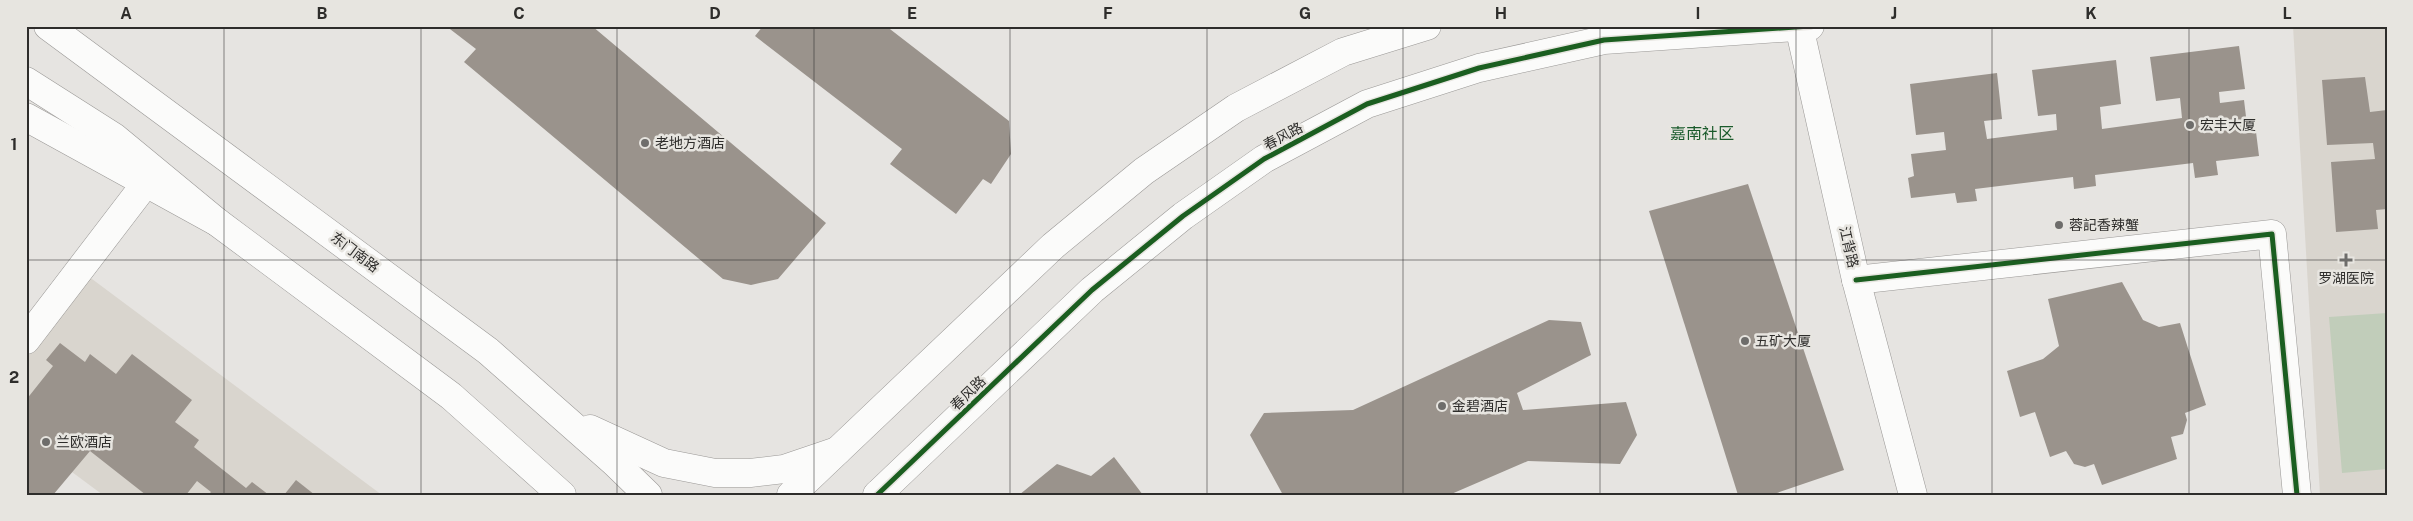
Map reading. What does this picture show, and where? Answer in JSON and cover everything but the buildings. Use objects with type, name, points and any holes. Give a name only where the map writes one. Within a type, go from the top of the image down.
[{"type":"main road","name":"东门南路","points":[[48,26],[488,351],[648,495]]},
{"type":"main road","points":[[791,495],[1053,246],[1144,171],[1236,108],[1343,52],[1427,26]]},
{"type":"main road","name":"江背路","points":[[1803,26],[1856,280],[1913,495]]},
{"type":"main road","name":"春风路","points":[[878,495],[1092,290],[1184,216],[1264,158],[1367,104],[1479,68],[1604,40],[1803,26]]},
{"type":"main road","points":[[26,80],[114,137],[217,222],[451,396],[562,495]]},
{"type":"main road","points":[[26,117],[217,222]]},
{"type":"main road","points":[[26,340],[146,183]]},
{"type":"main road","points":[[1856,280],[2272,234],[2296,495]]},
{"type":"main road","points":[[563,417],[664,463],[715,473],[750,473],[784,469],[837,451]]},
{"type":"main road","points":[[525,462],[538,495]]},
{"type":"shaded area","name":"罗湖医院","points":[[2293,26],[2387,26],[2387,495],[2320,495]]},
{"type":"shaded area","points":[[88,276],[382,495],[103,495],[26,438],[26,358]]},
{"type":"green space","points":[[2387,313],[2387,469],[2342,473],[2329,317]]},
{"type":"cycle path","points":[[877,495],[1092,290],[1183,216],[1264,159],[1367,104],[1479,68],[1604,40],[1810,26]]},
{"type":"cycle path","points":[[1856,280],[2272,234],[2297,495]]},
{"type":"place","name":"宏丰大厦","points":[[2190,125]]},
{"type":"place","name":"老地方酒店","points":[[645,143]]},
{"type":"place","name":"蓉記香辣蟹","points":[[2059,225]]},
{"type":"place","name":"罗湖医院","points":[[2346,260]]},
{"type":"place","name":"五矿大厦","points":[[1745,341]]},
{"type":"place","name":"金碧酒店","points":[[1442,406]]},
{"type":"place","name":"兰欧酒店","points":[[46,442]]},
{"type":"district","name":"嘉南社区","points":[[1702,133]]}]
